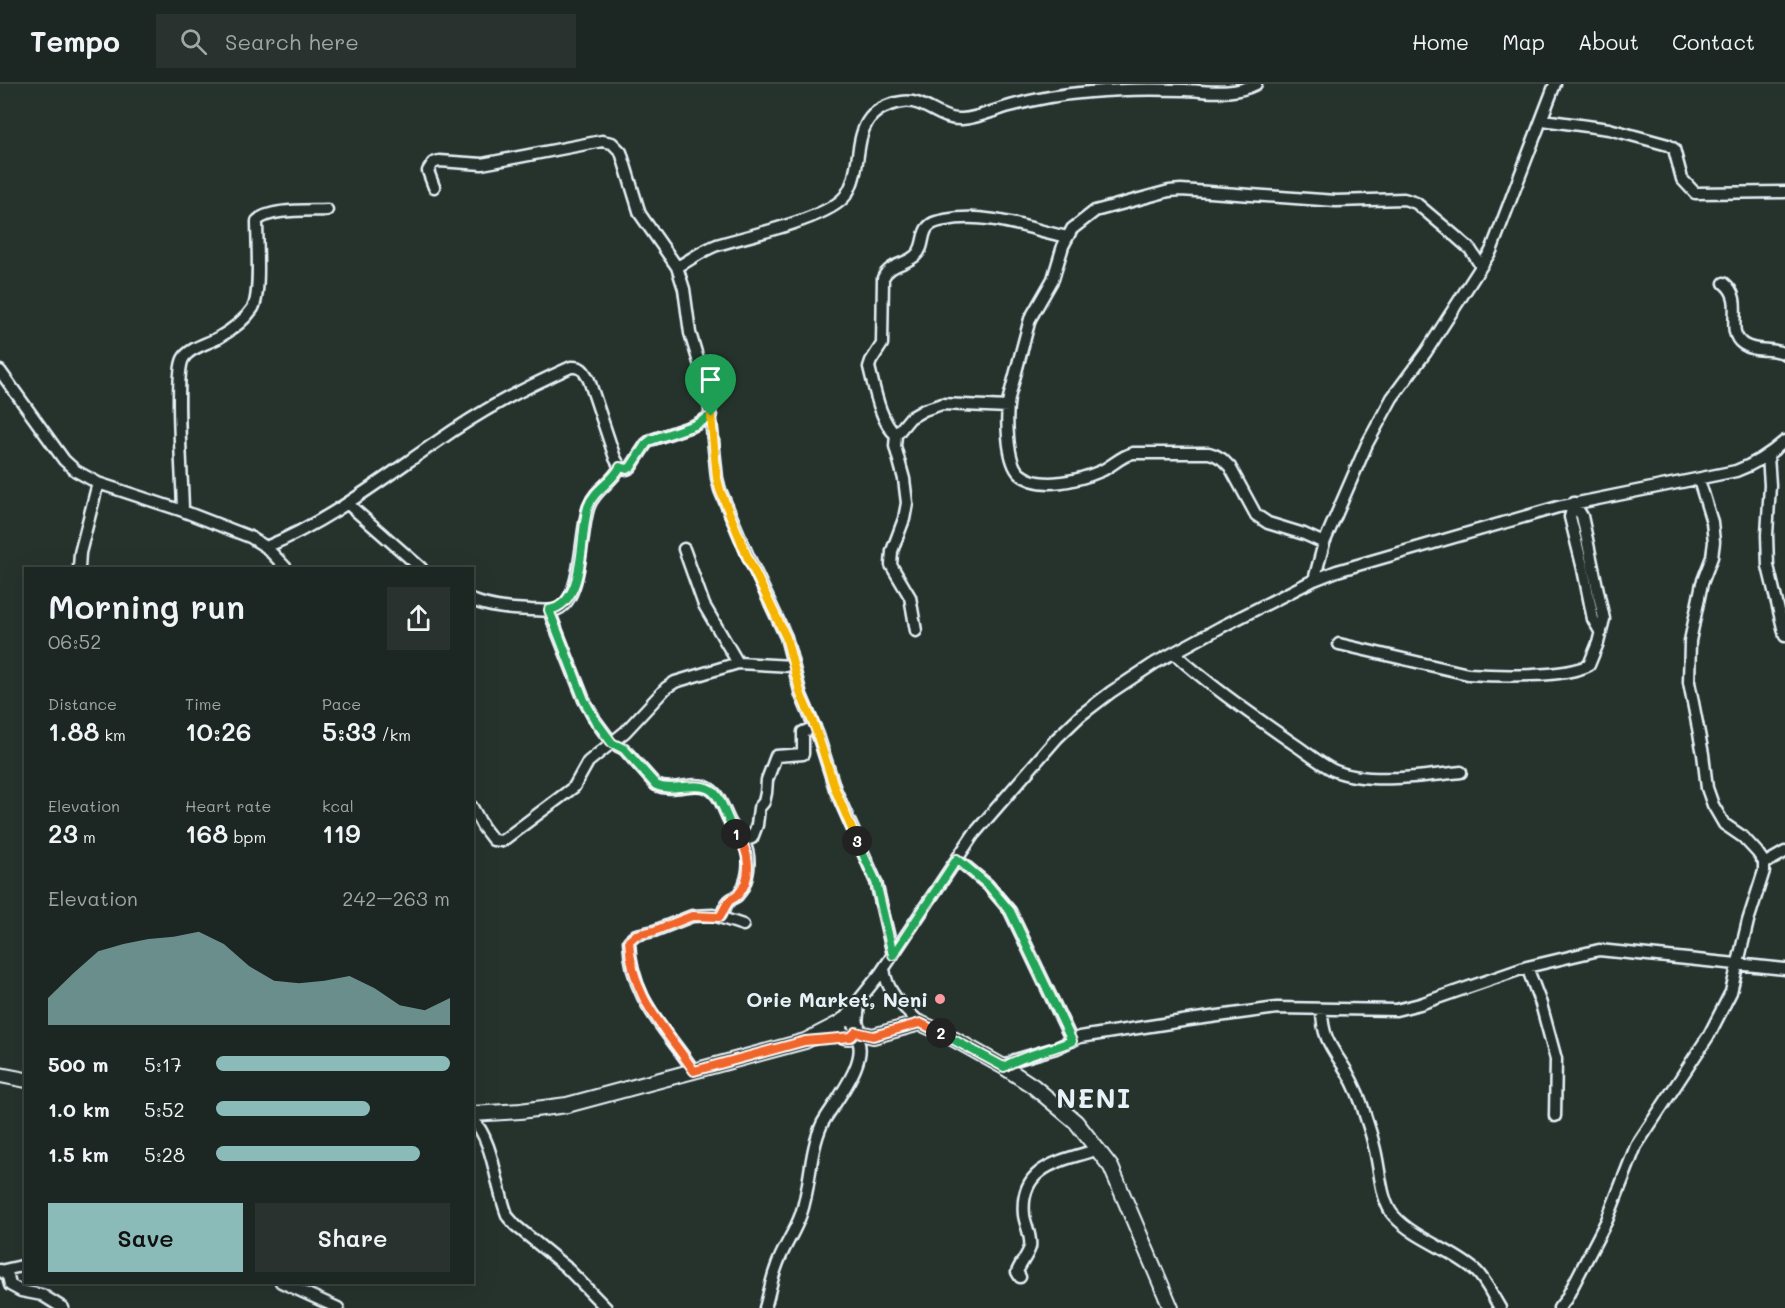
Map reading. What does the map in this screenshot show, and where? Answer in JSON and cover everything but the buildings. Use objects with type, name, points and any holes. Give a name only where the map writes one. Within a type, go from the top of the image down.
[{"type":"main road","points":[[474,1116],[567,1105],[849,1028],[873,1036],[920,1023],[943,1033],[1004,1067],[1033,1086],[1070,1116],[1099,1149],[1111,1167],[1171,1308]]},
{"type":"main road","points":[[0,1076],[24,1080]]},
{"type":"street","points":[[677,267],[714,246],[823,212],[838,203],[846,195],[853,180],[865,127],[875,113],[888,106],[915,101],[944,115],[959,119],[1010,106],[1090,92],[1185,90],[1224,94],[1256,84]]},
{"type":"street","points":[[1314,580],[1324,543],[1367,444],[1392,398],[1426,352],[1491,250],[1556,84]]},
{"type":"street","points":[[1542,120],[1608,129],[1668,145],[1674,149],[1682,179],[1695,193],[1785,192]]},
{"type":"street","points":[[434,187],[428,171],[433,163],[439,161],[482,164],[602,141],[607,141],[621,152],[640,214],[677,267],[684,289],[690,333],[708,392],[720,490],[747,556],[786,637],[801,695],[815,727],[835,789],[876,882],[893,955]]},
{"type":"street","points":[[1324,543],[1268,523],[1256,515],[1230,467],[1222,459],[1209,453],[1133,453],[1102,470],[1068,481],[1050,483],[1026,478],[1019,473],[1010,456],[1008,407],[1030,319],[1053,279],[1067,237],[1072,229],[1095,211],[1175,191],[1210,191],[1336,201],[1404,199],[1423,208],[1470,249],[1481,266]]},
{"type":"street","points":[[183,511],[180,367],[183,360],[192,351],[220,337],[254,307],[257,285],[257,221],[262,216],[274,213],[327,210]]},
{"type":"street","points":[[896,435],[884,420],[869,367],[882,344],[883,278],[889,269],[918,254],[923,247],[926,229],[930,224],[938,222],[970,218],[992,219],[1039,228],[1067,237]]},
{"type":"street","points":[[1724,283],[1729,287],[1735,300],[1737,311],[1734,326],[1741,343],[1752,348],[1779,351],[1785,354]]},
{"type":"street","points":[[266,547],[294,535],[348,504],[492,405],[519,390],[571,367],[578,366],[583,369],[589,380],[620,467]]},
{"type":"street","points":[[0,371],[64,460],[76,471],[98,483],[183,511],[250,537],[266,547],[285,567]]},
{"type":"street","points":[[916,631],[910,597],[891,565],[892,551],[904,519],[907,503],[904,479],[895,446],[896,435],[910,418],[942,404],[1008,407]]},
{"type":"street","points":[[620,467],[627,469],[631,467],[651,440],[695,425],[711,416]]},
{"type":"street","points":[[765,1308],[776,1268],[801,1214],[817,1137],[829,1112],[846,1088],[855,1070],[860,1046],[858,1039],[849,1028],[859,1002],[974,835],[1065,731],[1111,692],[1174,652],[1314,580],[1503,522],[1574,503],[1736,471],[1768,456],[1785,441]]},
{"type":"street","points":[[1768,456],[1770,485],[1768,566],[1785,636]]},
{"type":"street","points":[[474,601],[486,606],[549,610],[558,609],[565,604],[583,547],[588,508],[594,495],[620,467]]},
{"type":"street","points":[[1559,1308],[1566,1299],[1607,1220],[1636,1146],[1709,1035],[1731,992],[1748,921],[1764,871],[1764,864],[1757,852],[1743,837],[1725,824],[1713,805],[1707,788],[1689,682],[1690,641],[1702,583],[1712,557],[1714,542],[1712,522],[1699,480]]},
{"type":"street","points":[[80,567],[80,553],[98,483]]},
{"type":"street","points":[[1339,644],[1468,674],[1511,675],[1580,669],[1588,666],[1600,633],[1593,619],[1570,517],[1574,503]]},
{"type":"street","points":[[348,504],[420,567]]},
{"type":"street","points":[[684,549],[704,605],[738,663]]},
{"type":"street","points":[[549,610],[584,700],[612,743],[624,749],[656,785],[662,788],[700,785],[713,791],[718,797],[734,831],[742,841],[749,865],[746,881],[737,895],[729,901],[720,917]]},
{"type":"street","points":[[1174,652],[1196,673],[1231,699],[1334,770],[1368,778],[1417,777],[1461,772]]},
{"type":"street","points":[[474,811],[493,840],[501,841],[574,787],[588,762],[626,732],[666,688],[687,678],[738,663],[792,666]]},
{"type":"street","points":[[742,841],[752,838],[755,832],[759,808],[764,802],[767,780],[776,756],[802,754],[804,752],[803,732],[815,727]]},
{"type":"street","points":[[1764,864],[1785,852]]},
{"type":"street","points":[[957,859],[988,885],[1010,911],[1072,1041]]},
{"type":"street","points":[[694,1071],[647,1008],[633,971],[629,941],[636,935],[654,931],[692,916],[720,917],[743,925]]},
{"type":"street","points":[[1004,1067],[1015,1060],[1056,1048],[1080,1037],[1277,1008],[1396,1010],[1527,967],[1599,950],[1785,969]]},
{"type":"street","points":[[1527,967],[1541,1004],[1556,1059],[1555,1116]]},
{"type":"street","points":[[884,968],[888,987],[899,1003],[920,1023]]},
{"type":"street","points":[[1322,1010],[1322,1026],[1326,1039],[1347,1072],[1365,1113],[1375,1146],[1385,1198],[1393,1215],[1411,1230],[1475,1271],[1487,1285],[1500,1308]]},
{"type":"street","points":[[474,1119],[485,1140],[508,1217],[566,1267],[606,1308]]},
{"type":"street","points":[[1020,1277],[1017,1272],[1030,1247],[1024,1200],[1026,1189],[1032,1179],[1039,1170],[1050,1165],[1099,1149]]},
{"type":"street","points":[[0,1271],[24,1266]]},
{"type":"street","points":[[0,1271],[8,1276],[10,1285],[21,1291],[42,1295],[63,1308]]},
{"type":"street","points":[[285,1284],[338,1308]]},
{"type":"place","name":"Orie Market, Neni","points":[[940,999]]},
{"type":"district","name":"NENI","points":[[1094,1098]]},
{"type":"route","points":[[711,416],[720,490],[747,556],[786,637],[801,695],[815,727],[835,789],[876,882],[893,955],[957,859],[977,874],[1010,911],[1072,1041],[1015,1060],[1004,1067],[943,1033],[920,1023],[883,1035],[873,1036],[856,1032],[851,1037],[805,1041],[694,1071],[647,1008],[633,971],[629,941],[636,935],[654,931],[692,916],[720,917],[729,901],[737,895],[746,881],[749,865],[747,853],[744,843],[734,831],[713,791],[700,785],[662,788],[643,773],[624,749],[612,743],[584,700],[549,610],[558,609],[565,604],[570,594],[583,547],[588,508],[594,495],[617,473],[620,467],[627,469],[631,467],[651,440],[695,425],[711,416]]}]
